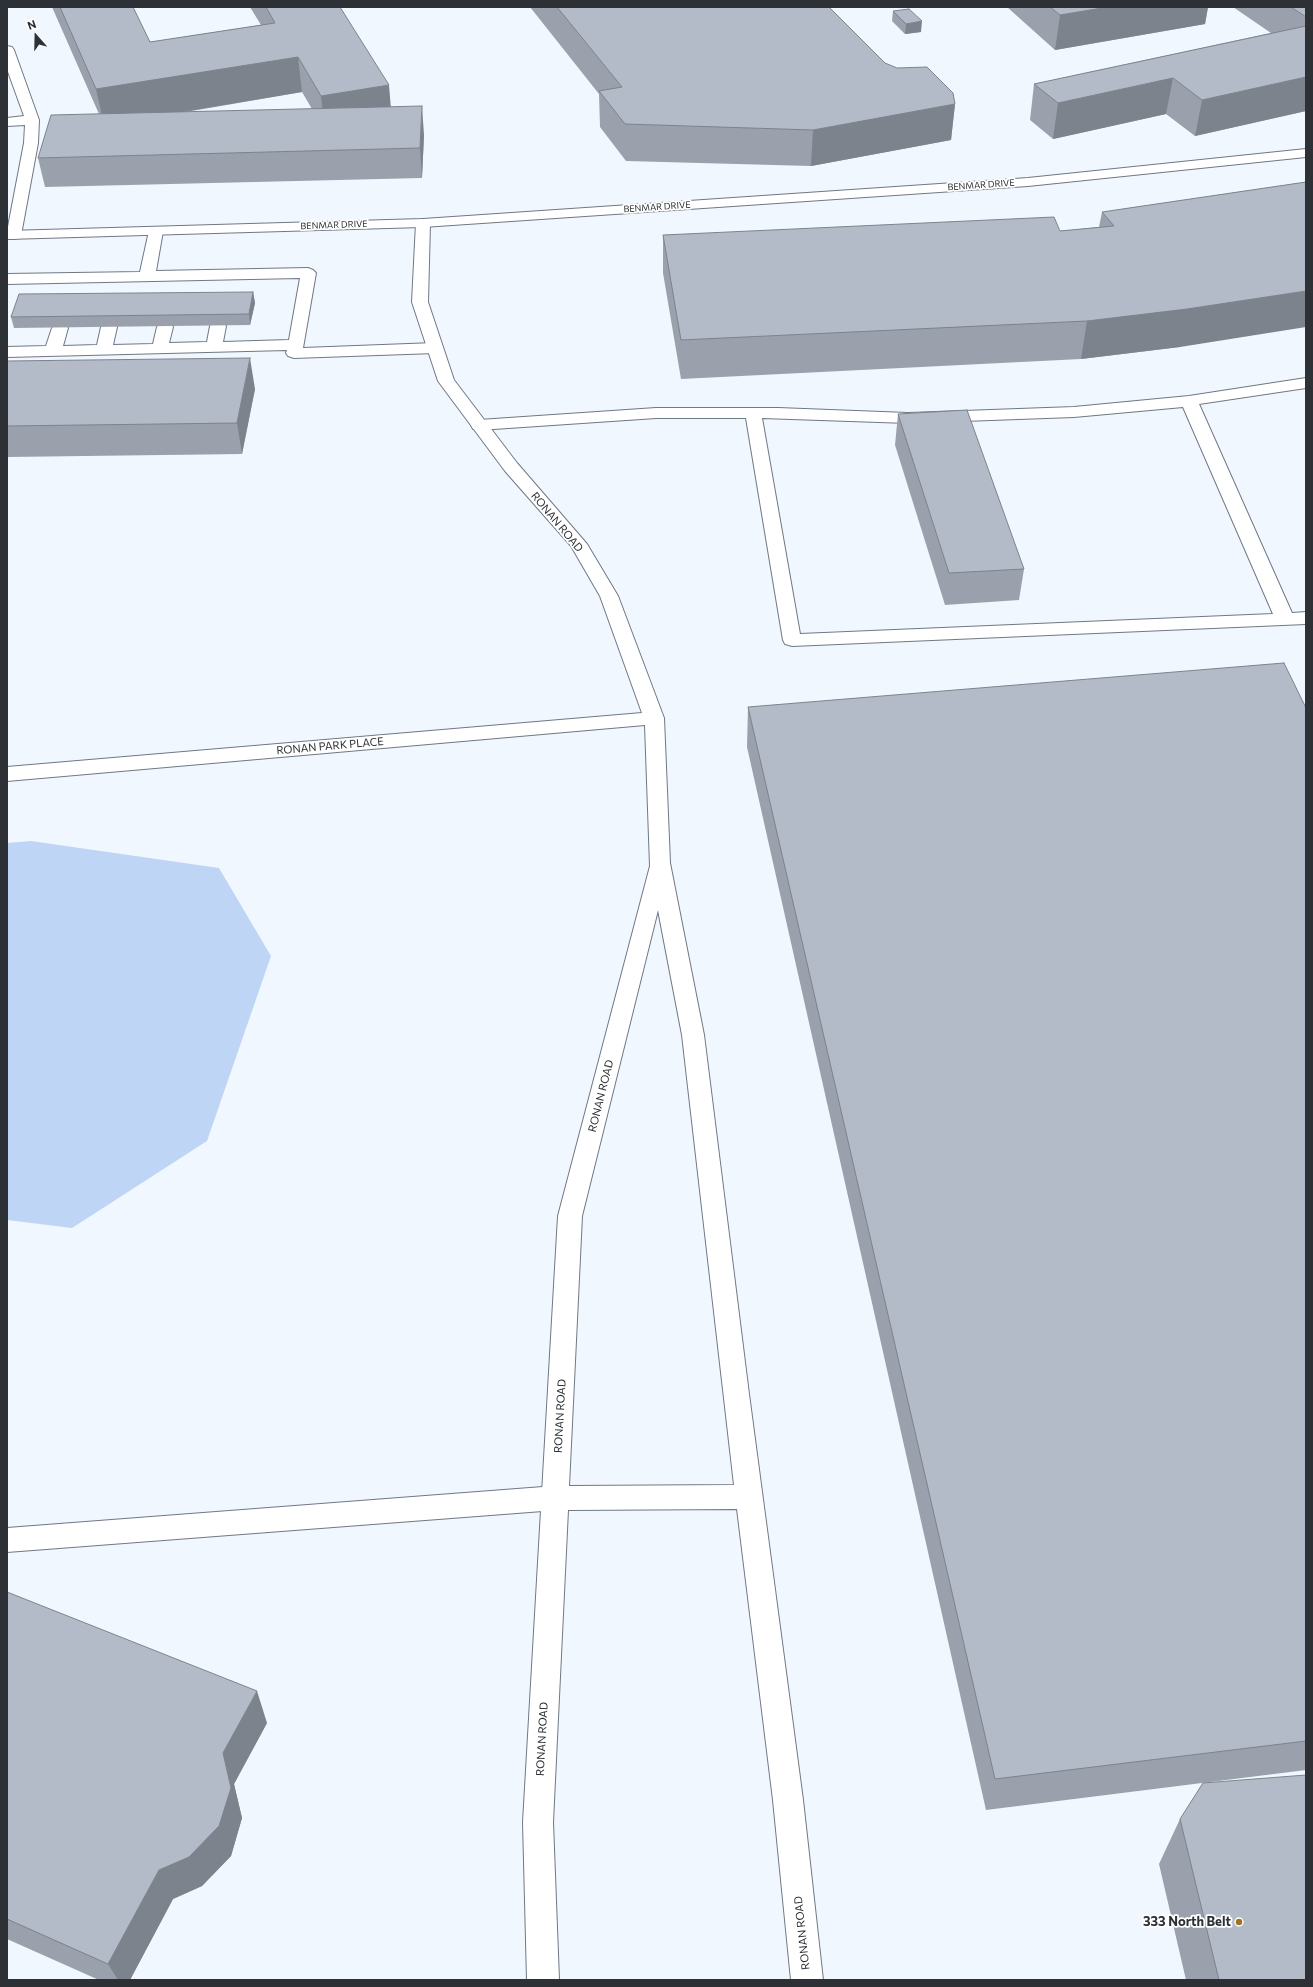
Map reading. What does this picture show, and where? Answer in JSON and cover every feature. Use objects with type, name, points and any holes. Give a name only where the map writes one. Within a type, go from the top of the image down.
[{"type":"street","points":[[7,50],[32,120],[31,143],[11,235]]},
{"type":"street","points":[[7,122],[32,120]]},
{"type":"street","name":"BENMAR DRIVE","points":[[11,235],[423,223],[1028,182],[1306,153]]},
{"type":"street","name":"RONAN ROAD","points":[[423,223],[420,302],[446,381],[511,467],[578,544],[609,596],[654,718],[660,863],[693,1035],[788,1800],[807,1980]]},
{"type":"street","points":[[147,276],[156,231]]},
{"type":"street","points":[[7,279],[74,284],[122,284],[147,276],[174,283],[225,282],[308,273],[294,353],[435,348]]},
{"type":"street","points":[[160,348],[165,326]]},
{"type":"street","points":[[214,347],[218,326]]},
{"type":"street","points":[[104,350],[109,327]]},
{"type":"street","points":[[53,351],[60,328]]},
{"type":"street","points":[[7,352],[296,345]]},
{"type":"street","points":[[479,425],[646,414],[753,413],[908,418],[1074,412],[1189,401],[1306,383]]},
{"type":"street","points":[[1189,401],[1285,619]]},
{"type":"street","points":[[753,413],[792,640],[1306,618]]},
{"type":"street","name":"RONAN PARK PLACE","points":[[7,774],[654,718]]},
{"type":"street","name":"RONAN ROAD","points":[[542,1980],[538,1822],[570,1216],[660,863]]},
{"type":"street","points":[[7,1540],[556,1498],[750,1497]]},
{"type":"shaded area","points":[[31,841],[219,868],[271,956],[207,1141],[72,1228],[7,1220],[7,843]]},
{"type":"building","points":[[60,7],[133,7],[150,42],[275,23],[266,7],[340,7],[389,85],[321,96],[298,57],[96,89]]},
{"type":"building","points":[[557,7],[829,7],[885,63],[897,68],[927,67],[953,93],[955,104],[813,130],[625,124],[599,91],[622,87]]},
{"type":"building","points":[[1050,7],[1108,7],[1060,15]]},
{"type":"building","points":[[1291,7],[1306,7],[1306,17]]},
{"type":"building","points":[[909,9],[922,21],[906,24],[893,11]]},
{"type":"building","points":[[1306,26],[1306,77],[1202,100],[1173,78],[1058,103],[1034,84]]},
{"type":"building","points":[[422,106],[420,148],[38,158],[51,115]]},
{"type":"building","points":[[1306,182],[1306,291],[1187,309],[1087,321],[681,340],[663,235],[1054,217],[1060,231],[1114,226],[1102,212]]},
{"type":"building","points":[[253,292],[249,314],[11,317],[19,294]]},
{"type":"building","points":[[250,358],[237,423],[7,426],[7,361]]},
{"type":"building","points":[[967,410],[1024,569],[949,573],[898,414]]},
{"type":"building","points":[[1284,663],[1306,708],[1306,1741],[995,1779],[748,707]]},
{"type":"building","points":[[7,1592],[257,1691],[223,1753],[231,1788],[219,1826],[189,1857],[159,1870],[108,1964],[7,1919]]},
{"type":"building","name":"333 North Belt","points":[[1306,1775],[1306,1980],[1219,1980],[1180,1819],[1203,1783]]},
{"type":"place","name":"333 North Belt","points":[[1239,1922]]}]
